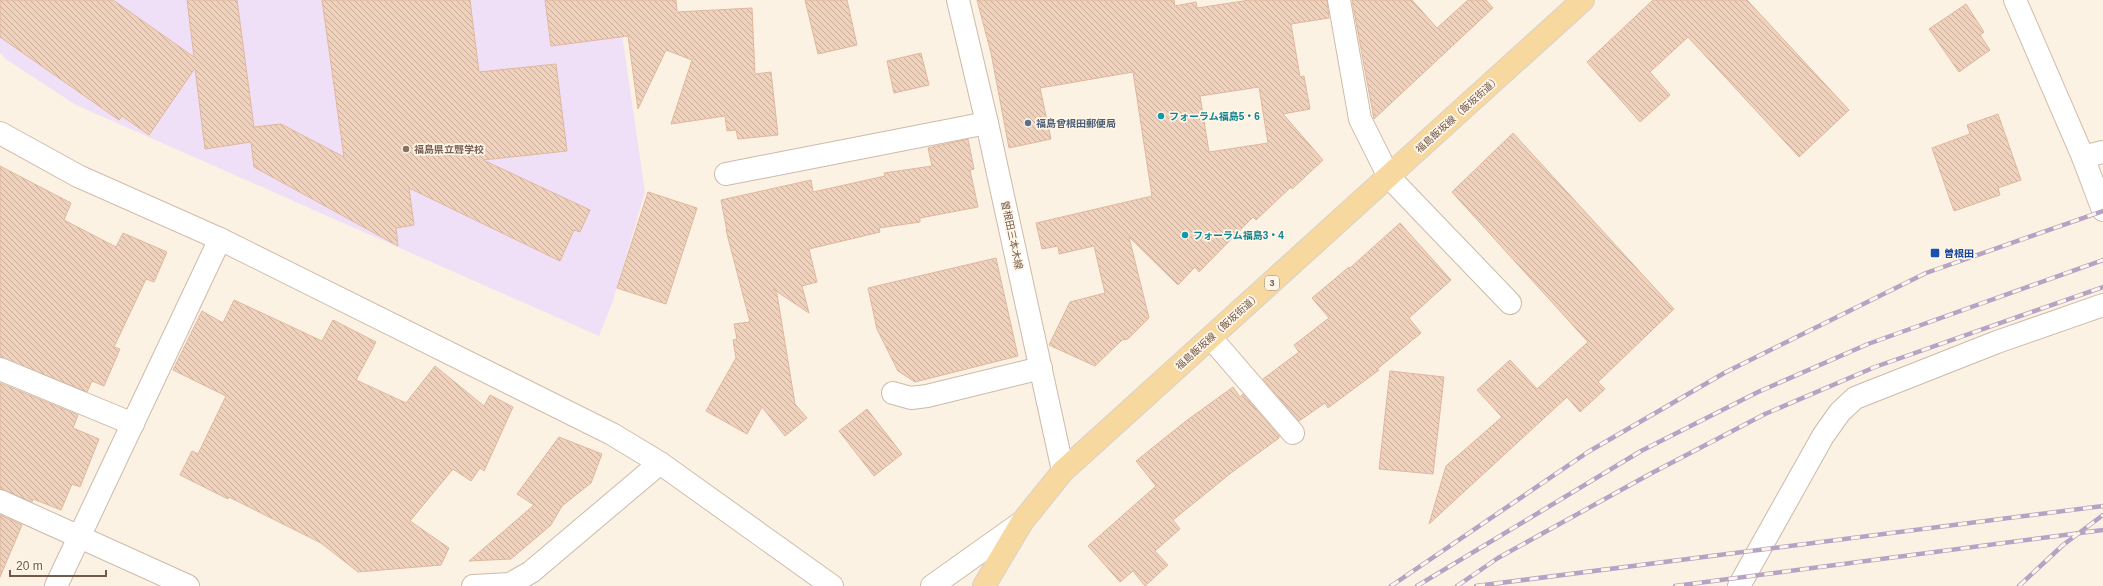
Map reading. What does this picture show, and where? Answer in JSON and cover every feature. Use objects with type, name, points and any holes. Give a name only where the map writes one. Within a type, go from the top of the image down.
[{"type":"main road","name":"福島飯坂線（飯坂街道）","points":[[984,586],[1022,522],[1064,471],[1583,0]]},
{"type":"street","name":"曽根田三本木線","points":[[958,0],[987,123],[1064,471]]},
{"type":"street","points":[[1339,0],[1351,77],[1360,119],[1389,177],[1510,303]]},
{"type":"street","points":[[2016,0],[2093,154],[2103,210]]},
{"type":"street","points":[[726,174],[987,123]]},
{"type":"street","points":[[0,133],[78,176],[220,239],[612,434],[660,463],[832,586]]},
{"type":"street","points":[[56,586],[220,239]]},
{"type":"street","points":[[1739,586],[1823,436],[1840,412],[1855,398],[1997,342],[2103,305]]},
{"type":"street","points":[[1211,338],[1293,433]]},
{"type":"street","points":[[893,393],[911,398],[927,396],[1041,368]]},
{"type":"street","points":[[0,369],[133,424]]},
{"type":"street","points":[[473,586],[510,584],[531,572],[660,463]]},
{"type":"street","points":[[0,501],[188,586]]},
{"type":"street","points":[[932,586],[1022,522]]},
{"type":"shaded area","name":"福島県立聾学校","points":[[0,0],[617,0],[645,192],[613,301],[599,336],[76,105],[7,60],[0,53]]},
{"type":"building","points":[[0,0],[113,0],[194,57],[187,0],[237,0],[254,127],[281,124],[344,157],[322,0],[470,0],[479,72],[556,64],[567,151],[483,160],[590,210],[580,232],[574,230],[560,261],[409,188],[414,225],[396,228],[398,246],[254,167],[251,142],[205,149],[195,68],[149,135],[122,116],[119,120],[0,37]]},
{"type":"building","points":[[545,0],[676,0],[677,12],[752,8],[755,74],[771,72],[778,135],[738,139],[736,130],[727,131],[725,116],[671,124],[692,60],[666,50],[638,109],[628,36],[551,46]]},
{"type":"building","points":[[805,0],[847,0],[857,45],[818,54]]},
{"type":"building","points":[[977,0],[1174,0],[1175,6],[1196,2],[1197,8],[1250,0],[1327,0],[1329,18],[1291,24],[1300,77],[1304,76],[1310,109],[1283,114],[1323,160],[1292,189],[1291,187],[1256,220],[1253,217],[1199,272],[1195,267],[1178,285],[1129,237],[1149,318],[1128,339],[1122,340],[1095,366],[1049,345],[1070,302],[1105,293],[1094,246],[1059,254],[1058,246],[1042,249],[1036,223],[1152,196],[1133,72],[1040,88],[1051,139],[1009,148],[991,53]],"holes":[[[1259,87],[1268,143],[1209,152],[1200,96]]]},
{"type":"building","points":[[1352,0],[1412,0],[1437,28],[1468,0],[1486,0],[1493,8],[1374,119]]},
{"type":"building","points":[[1653,0],[1747,0],[1849,110],[1799,157],[1688,37],[1650,72],[1670,95],[1640,122],[1587,62]]},
{"type":"building","points":[[1966,4],[1984,32],[1980,35],[1990,50],[1959,72],[1929,29]]},
{"type":"building","points":[[921,53],[929,85],[894,93],[887,61]]},
{"type":"building","points":[[1998,114],[2021,180],[1998,188],[2000,195],[1954,211],[1932,148],[1970,134],[1967,125]]},
{"type":"building","points":[[1513,133],[1674,309],[1598,382],[1605,389],[1580,412],[1567,397],[1429,524],[1446,466],[1502,417],[1477,390],[1510,360],[1537,389],[1588,342],[1452,192]]},
{"type":"building","points":[[968,139],[974,169],[970,170],[978,207],[920,218],[920,222],[879,228],[880,232],[809,249],[817,282],[802,286],[809,313],[773,289],[777,294],[795,404],[807,418],[785,436],[762,407],[747,434],[706,411],[736,358],[733,340],[737,339],[734,324],[750,322],[726,230],[727,231],[721,200],[811,180],[813,192],[885,176],[884,173],[932,166],[928,148]]},
{"type":"building","points":[[0,166],[71,203],[64,220],[116,247],[123,233],[167,252],[154,282],[146,279],[114,347],[120,349],[104,386],[92,381],[87,392],[0,357]]},
{"type":"building","points":[[648,192],[697,208],[666,304],[617,288]]},
{"type":"building","points":[[1400,223],[1451,280],[1409,318],[1421,333],[1376,370],[1379,370],[1328,408],[1325,403],[1299,421],[1263,379],[1299,352],[1294,345],[1329,318],[1312,298],[1349,267],[1350,268]]},
{"type":"building","points":[[996,258],[1018,356],[915,382],[898,371],[877,329],[868,288]]},
{"type":"building","points":[[234,300],[322,341],[333,320],[376,342],[356,380],[406,403],[435,366],[484,406],[490,395],[513,407],[484,471],[480,468],[471,481],[453,469],[410,521],[449,548],[441,565],[358,572],[321,543],[229,497],[228,499],[180,475],[192,451],[198,454],[226,396],[173,370],[202,311],[223,323]]},
{"type":"building","points":[[1390,371],[1444,377],[1433,474],[1379,469]]},
{"type":"building","points":[[0,383],[78,415],[73,428],[99,439],[80,487],[72,484],[61,510],[33,499],[32,502],[0,489]]},
{"type":"building","points":[[1233,387],[1240,397],[1243,394],[1279,436],[1279,438],[1231,473],[1173,520],[1180,529],[1155,551],[1168,565],[1145,586],[1133,571],[1120,582],[1088,546],[1156,486],[1136,461],[1186,421]]},
{"type":"building","points":[[867,409],[902,454],[874,476],[839,431]]},
{"type":"building","points":[[559,437],[602,454],[591,483],[562,506],[551,525],[511,559],[469,561],[534,505],[517,494]]},
{"type":"building","points":[[0,515],[22,525],[0,577]]},
{"type":"railway","points":[[1391,586],[1588,452],[1726,372],[1926,273],[2103,211]]},
{"type":"railway","points":[[1417,586],[1641,451],[1758,392],[1868,344],[2103,260]]},
{"type":"railway","points":[[1457,586],[1498,558],[1650,474],[1765,414],[1875,367],[2103,287]]},
{"type":"railway","points":[[1476,586],[2103,506]]},
{"type":"railway","points":[[2019,586],[2063,545],[2103,515]]},
{"type":"railway","points":[[1675,586],[2103,530]]},
{"type":"place","name":"フォーラム福島5・6","points":[[1161,116]]},
{"type":"place","name":"福島曾根田郵便局","points":[[1028,123]]},
{"type":"place","name":"福島県立聾学校","points":[[406,149]]},
{"type":"place","name":"フォーラム福島3・4","points":[[1185,235]]},
{"type":"place","name":"曽根田","points":[[1935,253]]}]
